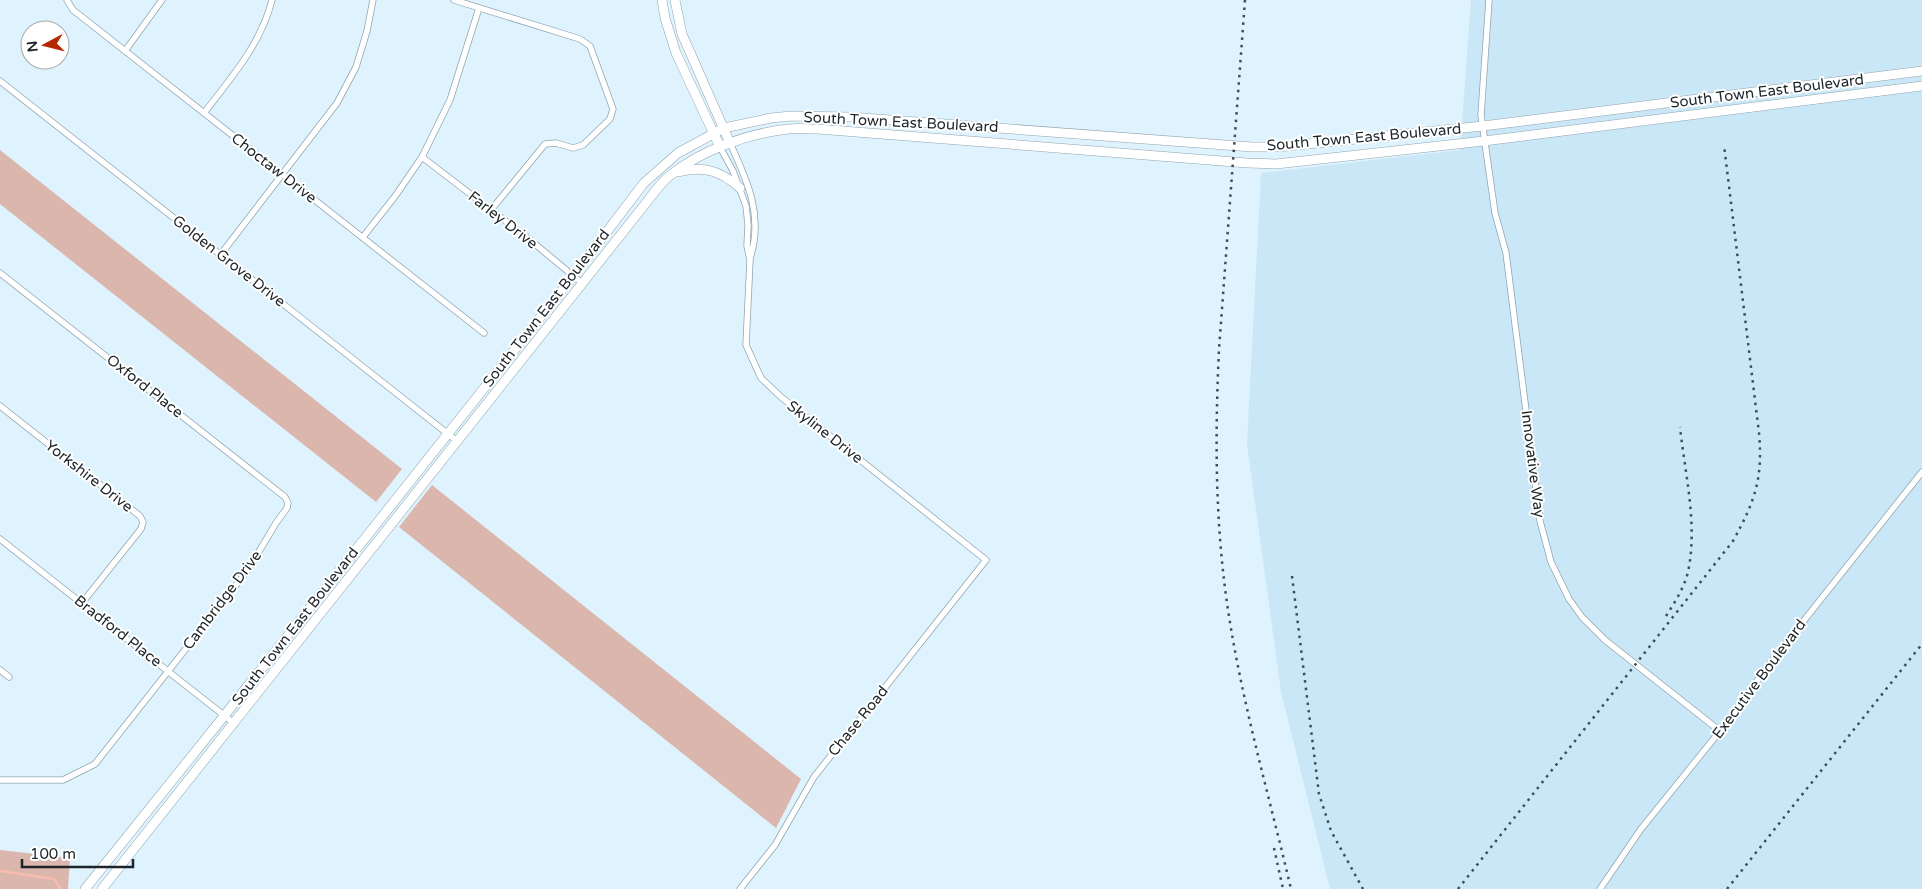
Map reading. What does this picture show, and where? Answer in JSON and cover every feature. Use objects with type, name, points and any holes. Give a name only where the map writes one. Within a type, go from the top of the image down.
[{"type":"main road","name":"Skyline Drive","points":[[662,0],[665,18],[676,53],[720,147]]},
{"type":"main road","name":"Skyline Drive","points":[[675,0],[682,34],[730,142]]},
{"type":"main road","name":"South Town East Boulevard","points":[[85,889],[573,276],[644,183],[678,153],[724,128],[771,118],[850,116],[1252,147],[1313,145],[1708,99],[1922,71]]},
{"type":"main road","name":"South Town East Boulevard","points":[[102,889],[666,178],[685,164],[730,142],[789,128],[818,129],[1247,164],[1276,164],[1484,141],[1922,86]]},
{"type":"main road","points":[[1708,99],[1709,113]]},
{"type":"main road","points":[[1369,138],[1371,154]]},
{"type":"main road","points":[[673,173],[692,168],[711,170],[729,178],[740,188]]},
{"type":"street","name":"Choctaw Drive","points":[[68,0],[72,10],[484,333]]},
{"type":"street","points":[[125,50],[162,0]]},
{"type":"street","points":[[204,113],[250,53],[269,12],[272,0]]},
{"type":"street","points":[[221,254],[337,103],[356,67],[367,31],[373,0]]},
{"type":"street","points":[[454,0],[580,39],[590,46],[613,109],[610,119],[583,145],[573,148],[556,143],[545,144],[491,210]]},
{"type":"street","name":"Innovative Way","points":[[1489,0],[1481,115],[1495,214],[1506,253],[1540,520],[1551,562],[1569,599],[1595,631],[1720,731]]},
{"type":"street","points":[[362,237],[396,195],[422,157],[450,100],[480,8]]},
{"type":"street","name":"Golden Grove Drive","points":[[0,81],[457,441]]},
{"type":"street","name":"Skyline Drive","points":[[730,142],[752,195],[756,219],[755,245],[750,260]]},
{"type":"street","name":"Skyline Drive","points":[[720,147],[740,188],[746,206],[748,225],[747,246],[750,260],[746,345],[761,378],[780,397],[986,560]]},
{"type":"street","name":"Farley Drive","points":[[422,157],[583,284]]},
{"type":"street","name":"Oxford Place","points":[[0,273],[285,497],[288,503]]},
{"type":"street","name":"Yorkshire Drive","points":[[0,406],[140,516],[143,522],[141,529],[82,602]]},
{"type":"street","name":"Executive Boulevard","points":[[1600,889],[1640,829],[1720,731],[1771,662],[1922,472]]},
{"type":"street","name":"Cambridge Drive","points":[[0,780],[63,780],[96,764],[248,570],[287,508],[288,503]]},
{"type":"street","name":"Bradford Place","points":[[0,539],[234,724]]},
{"type":"street","name":"Chase Road","points":[[740,889],[775,844],[814,777],[986,560]]},
{"type":"street","points":[[0,670],[9,677]]},
{"type":"shaded area","points":[[1471,0],[1922,0],[1922,889],[1330,889],[1281,692],[1247,444],[1261,173],[1460,150]]},
{"type":"shaded area","points":[[0,150],[402,469],[376,502],[0,204]]},
{"type":"shaded area","points":[[432,485],[801,779],[776,828],[399,527]]},
{"type":"shaded area","points":[[0,850],[70,858],[68,889],[0,889]]},
{"type":"waterway","points":[[0,871],[54,879],[61,889]]},
{"type":"railway","points":[[1245,0],[1219,349],[1217,413],[1218,508],[1223,571],[1233,639],[1248,711],[1291,889]]},
{"type":"railway","points":[[1458,889],[1733,541],[1752,501],[1760,464],[1759,433],[1724,145]]},
{"type":"railway","points":[[1666,616],[1684,584],[1691,554],[1690,499],[1680,427]]},
{"type":"railway","points":[[1292,576],[1319,794],[1331,831],[1363,889]]},
{"type":"railway","points":[[1727,889],[1922,644]]},
{"type":"railway","points":[[1274,848],[1283,889]]}]
